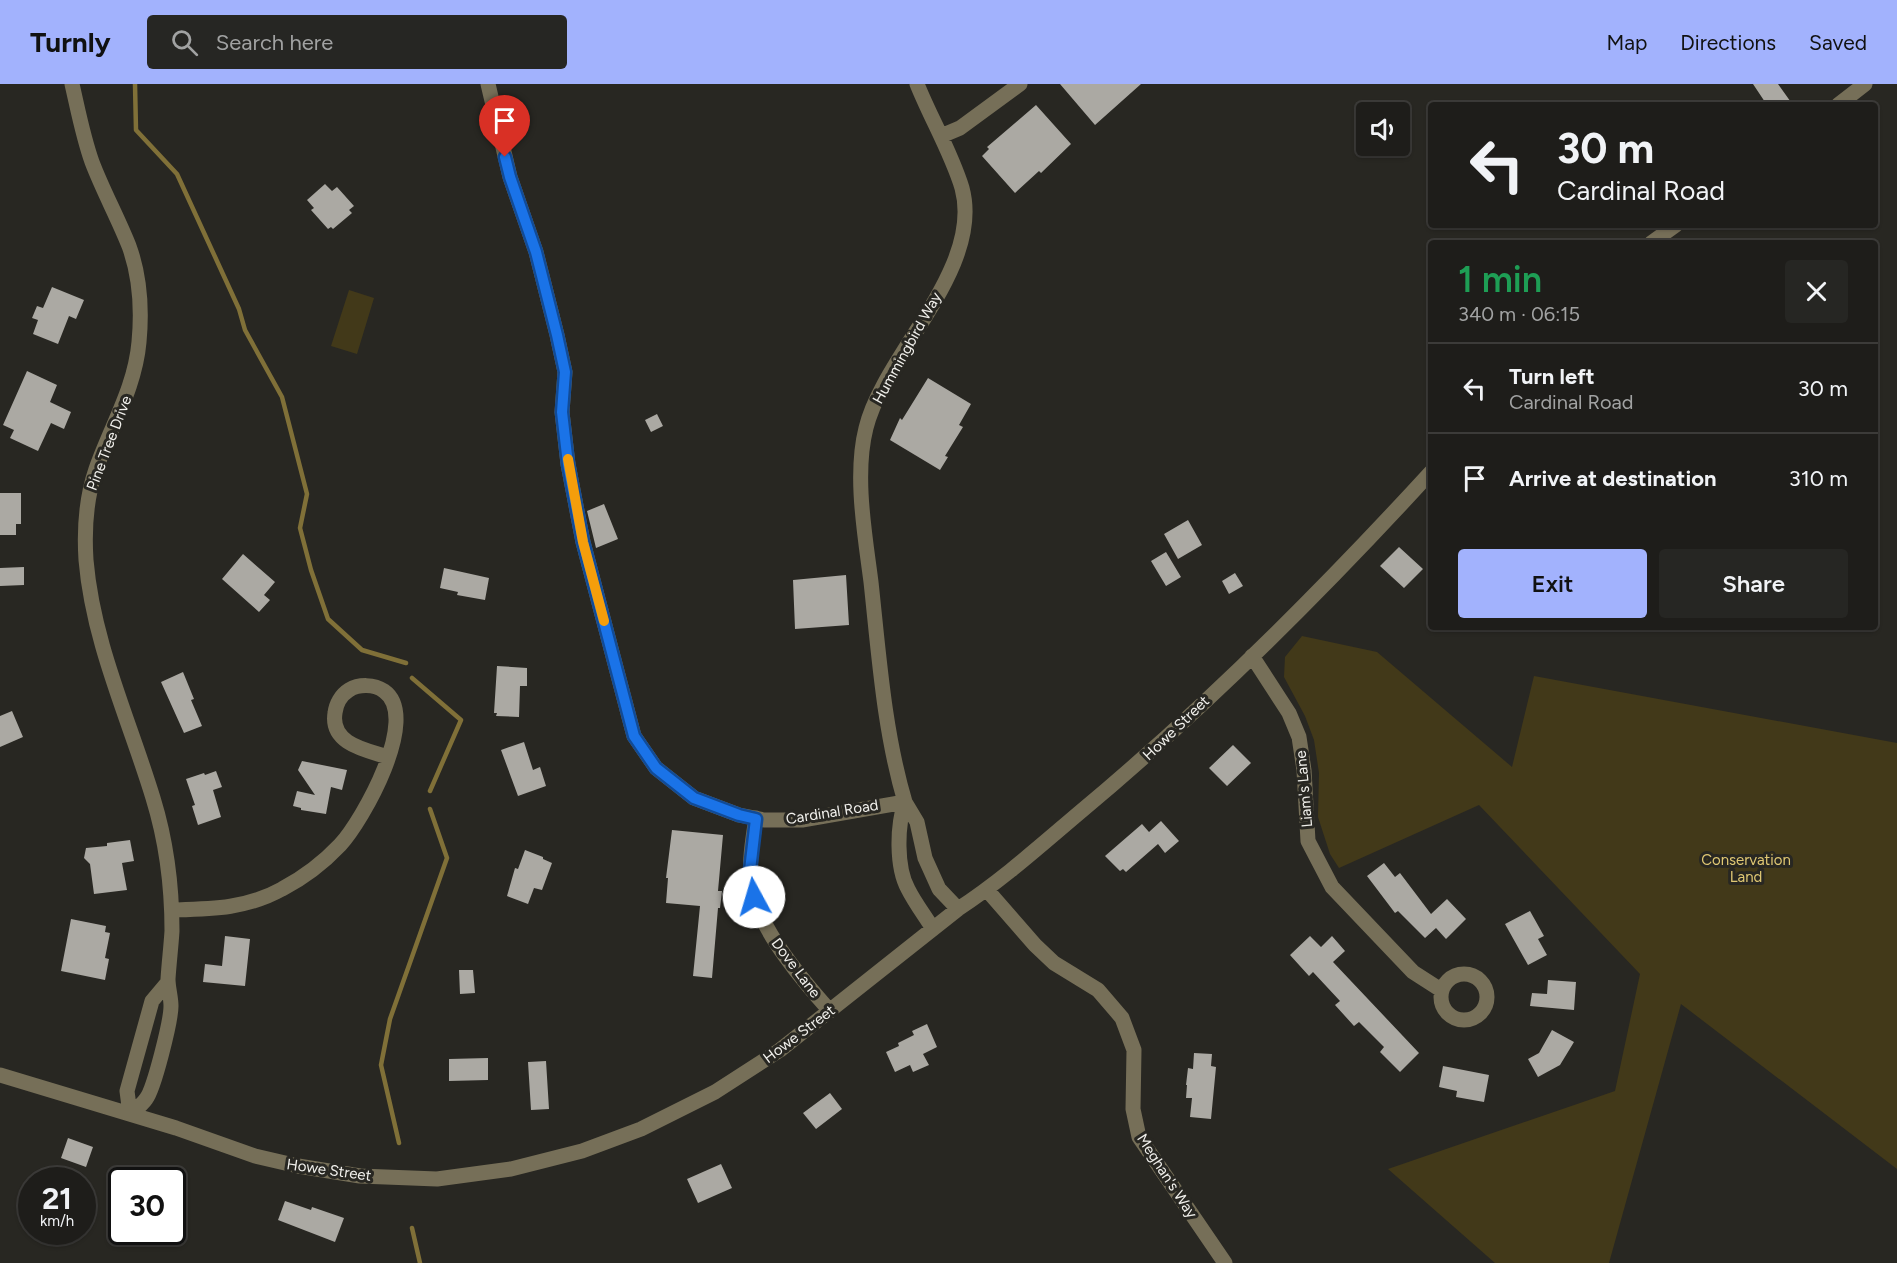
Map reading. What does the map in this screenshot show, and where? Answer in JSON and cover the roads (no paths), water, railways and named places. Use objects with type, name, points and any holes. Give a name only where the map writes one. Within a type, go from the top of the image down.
[{"type":"street","name":"Pine Tree Drive","points":[[72,84],[92,161],[129,247],[138,283],[139,342],[132,383],[102,452],[89,493],[86,514],[86,562],[91,593],[110,674],[160,824],[172,910],[168,982],[171,1004],[169,1025],[147,1099],[130,1114]]},
{"type":"street","name":"Cardinal Road","points":[[488,84],[510,177],[536,252],[557,335],[565,372],[562,412],[568,464],[583,542],[634,736],[656,768],[694,798],[739,815],[756,819],[802,820],[904,802]]},
{"type":"street","name":"Hummingbird Way","points":[[917,84],[956,172],[963,196],[964,224],[958,252],[917,332],[875,405],[866,428],[862,463],[867,548],[883,695],[898,780],[904,802],[917,822],[925,858],[939,889],[958,909]]},
{"type":"street","points":[[940,136],[960,128],[1020,84]]},
{"type":"street","points":[[1842,102],[1865,84]]},
{"type":"street","points":[[1655,240],[1672,228]]},
{"type":"street","name":"Howe Street","points":[[0,1075],[280,1163],[377,1177],[437,1179],[511,1169],[582,1151],[649,1125],[716,1092],[780,1050],[958,909],[987,890],[1138,764],[1252,656],[1375,533],[1428,474]]},
{"type":"street","name":"Liam's Lane","points":[[1252,656],[1289,713],[1299,736],[1304,770],[1308,841],[1332,887],[1413,972],[1441,990]]},
{"type":"street","points":[[172,910],[233,908],[281,890],[303,876],[334,850],[355,826],[369,804],[388,757],[397,722],[394,703],[386,693],[374,687],[361,686],[349,691],[339,700],[335,712],[338,731],[351,745],[388,757]]},
{"type":"street","name":"Hummingbird Way","points":[[904,802],[899,830],[903,876],[906,888],[933,929]]},
{"type":"street","name":"Dove Lane","points":[[756,819],[750,870],[754,897],[761,916],[791,963],[830,1011]]},
{"type":"street","name":"Meghan's Way","points":[[987,890],[1035,945],[1054,963],[1098,990],[1122,1018],[1134,1050],[1133,1109],[1139,1137],[1225,1263]]},
{"type":"street","points":[[130,1114],[127,1090],[153,1001],[168,982]]},
{"type":"waterway","points":[[135,84],[136,130],[177,174],[239,309],[245,330],[282,397],[307,494],[300,528],[311,570],[328,619],[362,650],[406,663]]},
{"type":"waterway","points":[[412,678],[461,720],[430,791]]},
{"type":"waterway","points":[[399,1143],[381,1065],[390,1019],[447,858],[430,809]]},
{"type":"waterway","points":[[412,1228],[420,1263]]},
{"type":"park label","name":"Conservation Land","points":[[1746,868]]}]
